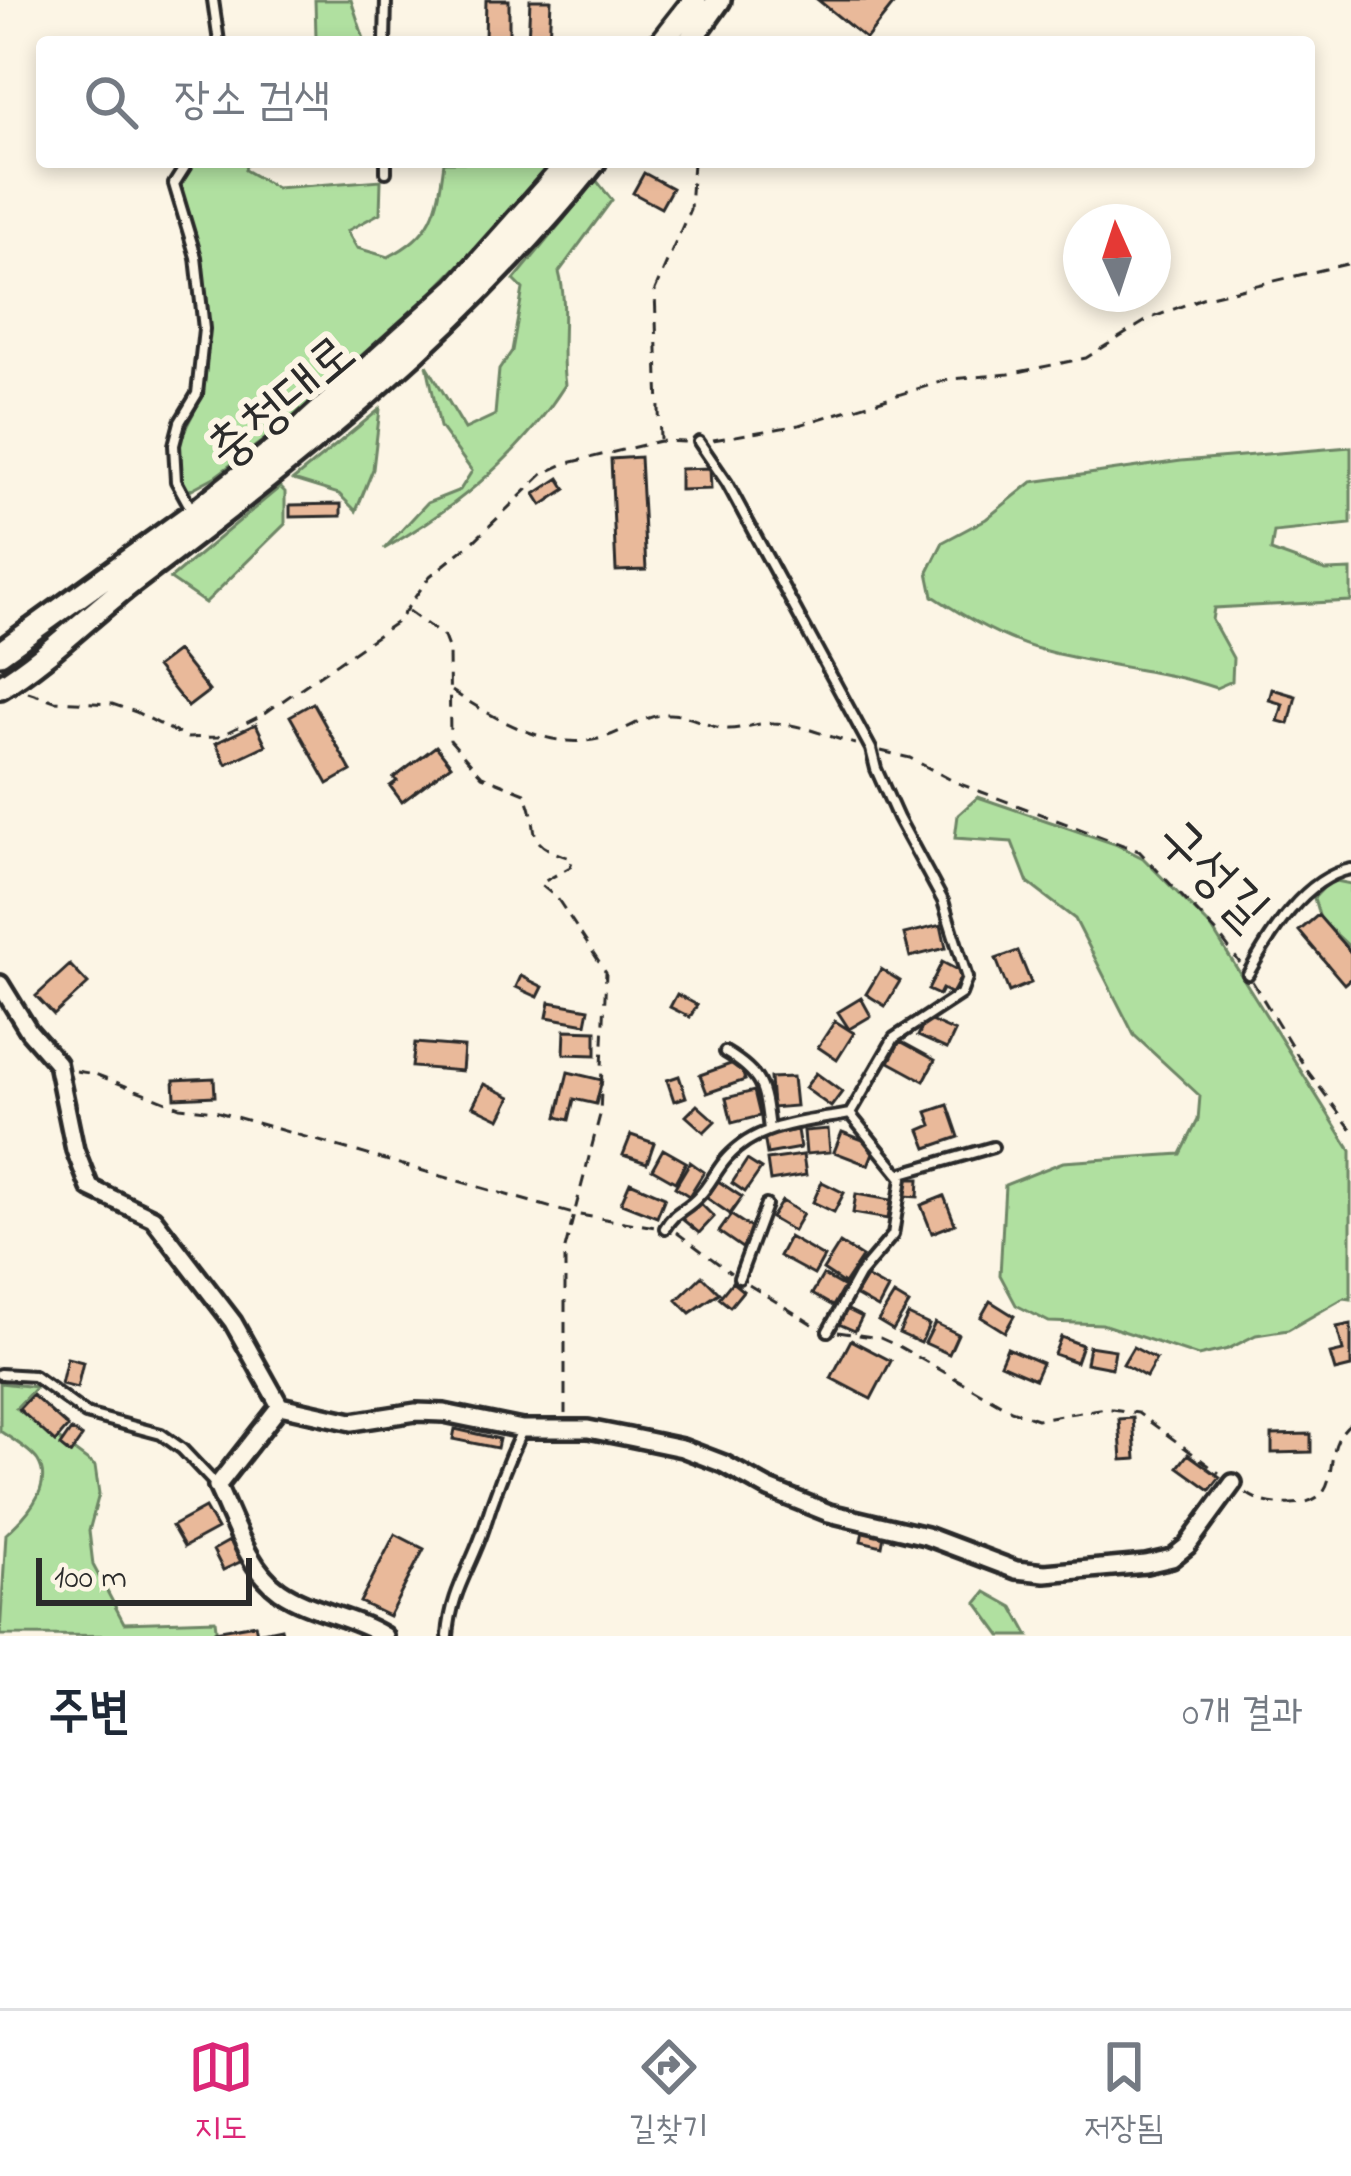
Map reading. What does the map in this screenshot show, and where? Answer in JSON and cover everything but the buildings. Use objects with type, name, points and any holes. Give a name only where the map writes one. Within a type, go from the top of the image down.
[{"type":"main road","points":[[667,36],[695,0]]},
{"type":"main road","points":[[692,36],[719,0]]},
{"type":"main road","name":"충청대로","points":[[0,653],[194,513],[299,430],[457,288],[564,168]]},
{"type":"main road","name":"충청대로","points":[[1,686],[283,466],[434,336],[533,237],[589,168]]},
{"type":"street","points":[[0,984],[29,1031],[58,1063],[75,1150],[90,1188],[153,1218],[233,1322],[280,1406],[352,1422],[416,1412],[444,1413],[522,1430],[588,1429],[682,1448],[829,1514],[926,1536],[1016,1570],[1045,1573],[1172,1558],[1233,1483]]},
{"type":"street","points":[[280,1406],[217,1486],[256,1564],[279,1590],[385,1636]]},
{"type":"lane","points":[[213,0],[218,36]]},
{"type":"lane","points":[[385,36],[386,0]]},
{"type":"lane","points":[[184,168],[174,184],[196,257],[203,352],[197,394],[173,445],[176,481],[194,513]]},
{"type":"lane","points":[[665,1228],[674,1212],[692,1204],[703,1192],[728,1156],[758,1132],[850,1114],[894,1038],[961,994],[967,978],[944,902],[898,818],[871,749],[728,483],[699,442]]},
{"type":"lane","points":[[1248,974],[1271,934],[1297,904],[1335,872],[1351,869]]},
{"type":"lane","points":[[725,1052],[747,1065],[764,1086],[769,1130]]},
{"type":"lane","points":[[828,1330],[859,1275],[892,1235],[902,1178],[850,1114]]},
{"type":"lane","points":[[899,1174],[993,1147]]},
{"type":"lane","points":[[739,1279],[766,1205]]},
{"type":"lane","points":[[0,1374],[34,1376],[86,1414],[161,1434],[217,1486]]},
{"type":"lane","points":[[448,1636],[458,1585],[522,1430]]},
{"type":"path","points":[[661,441],[656,290],[690,209],[693,168]]},
{"type":"path","points":[[1,686],[55,700],[112,704],[187,738],[218,737],[262,715],[408,611],[430,576],[543,474],[564,464],[661,441],[699,442],[799,425],[927,385],[1086,358],[1149,319],[1189,303],[1351,263]]},
{"type":"path","points":[[408,611],[444,637],[452,691],[450,740],[482,776],[525,793],[539,846],[573,859],[570,867],[540,884],[556,898],[606,972],[601,1115],[565,1249],[565,1428]]},
{"type":"path","name":"구성길","points":[[452,691],[483,712],[537,734],[568,740],[594,741],[662,714],[689,716],[731,729],[771,722],[792,725],[910,758],[956,782],[1139,851],[1220,935],[1306,1069],[1351,1129]]},
{"type":"green space","points":[[315,0],[351,0],[363,36],[316,36]]},
{"type":"green space","points":[[189,168],[246,168],[276,188],[381,180],[380,213],[347,231],[357,248],[388,257],[415,240],[431,219],[443,168],[547,168],[407,318],[305,409],[216,476],[188,491],[178,457],[202,393],[207,324],[203,279],[180,185]]},
{"type":"green space","points":[[596,180],[612,200],[559,272],[565,385],[528,435],[485,478],[384,549],[427,503],[460,490],[472,471],[440,427],[427,365],[465,429],[495,415],[499,370],[512,351],[523,289],[514,280]]},
{"type":"green space","points":[[380,409],[373,469],[356,511],[339,494],[293,480]]},
{"type":"green space","points":[[1351,447],[1351,524],[1274,532],[1271,551],[1326,571],[1351,570],[1351,601],[1214,608],[1212,620],[1233,658],[1232,681],[1216,688],[1028,646],[986,628],[933,596],[928,572],[943,542],[986,519],[1032,482],[1181,461]]},
{"type":"green space","points":[[280,487],[285,492],[285,524],[205,603],[170,579]]},
{"type":"green space","points":[[978,797],[1143,858],[1211,927],[1351,1151],[1351,1299],[1344,1298],[1288,1330],[1256,1335],[1228,1349],[1198,1356],[1102,1324],[1049,1322],[1016,1305],[1000,1275],[1005,1185],[1063,1162],[1181,1154],[1198,1120],[1200,1096],[1134,1035],[1075,919],[1028,883],[1012,842],[955,838],[958,815]]},
{"type":"green space","points":[[1331,880],[1351,884],[1351,948],[1320,919],[1314,898]]},
{"type":"green space","points":[[0,1383],[36,1387],[16,1408],[95,1466],[99,1494],[89,1531],[93,1565],[124,1623],[215,1620],[217,1636],[0,1635],[6,1534],[40,1491],[42,1471],[35,1457],[0,1431]]},
{"type":"green space","points":[[986,1592],[1013,1607],[1029,1636],[1001,1636],[977,1603]]}]
